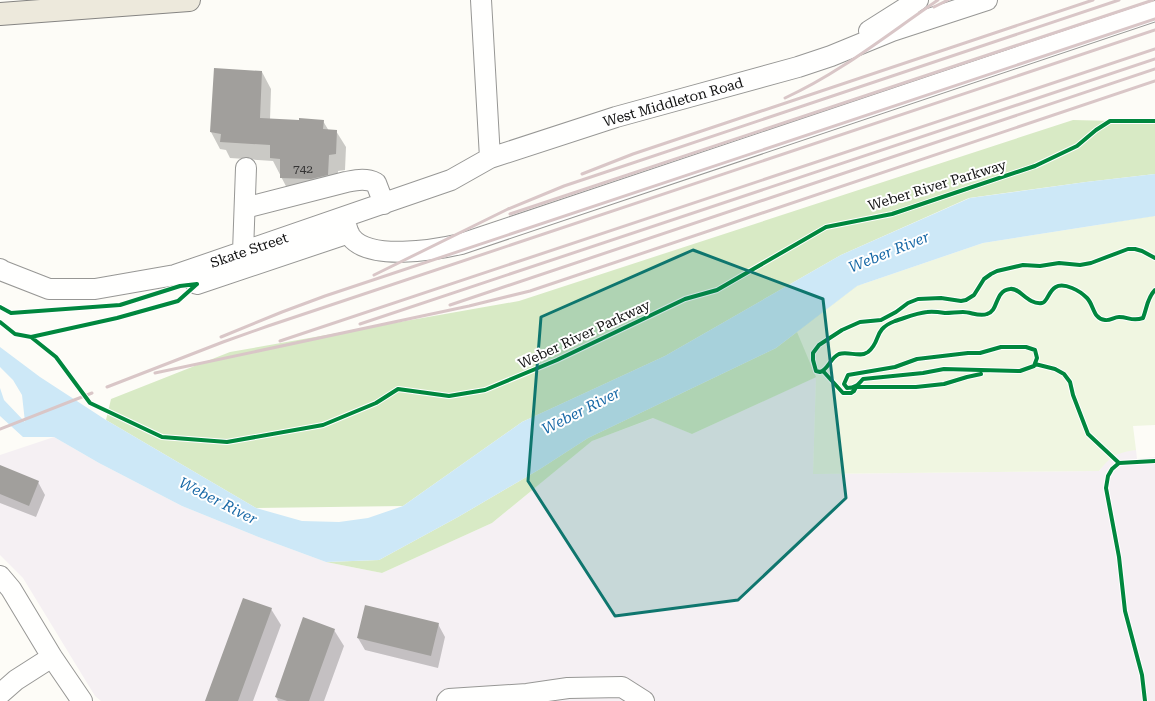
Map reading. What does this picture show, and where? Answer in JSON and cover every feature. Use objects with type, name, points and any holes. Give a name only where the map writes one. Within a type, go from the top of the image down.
[{"type":"main road","points":[[0,14],[189,0]]},
{"type":"street","points":[[481,0],[490,158]]},
{"type":"street","name":"West Middleton Road","points":[[831,56],[918,0]]},
{"type":"street","name":"West Middleton Road","points":[[517,151],[616,117],[765,77],[831,56],[892,31],[987,0]]},
{"type":"street","points":[[185,272],[197,284],[347,225],[351,237],[363,247],[379,251],[425,250],[461,244],[1155,11]]},
{"type":"street","name":"Skate Street","points":[[1,272],[49,289],[96,290],[175,275],[243,252],[347,225],[384,204],[451,180],[490,158],[517,151]]},
{"type":"street","points":[[243,252],[246,168]]},
{"type":"street","points":[[245,208],[346,182],[362,180],[370,180],[376,183],[384,204]]},
{"type":"street","points":[[0,576],[11,589],[52,657],[82,701]]},
{"type":"street","points":[[0,694],[52,657]]},
{"type":"street","points":[[447,701],[449,699],[456,698],[527,694],[554,696],[568,688],[622,688],[644,701]]},
{"type":"highlighted area","points":[[693,250],[823,299],[846,498],[738,600],[615,616],[528,481],[541,317]]},
{"type":"shaded area","points":[[816,377],[813,474],[1099,471],[1106,462],[1123,451],[1136,450],[1137,459],[1155,457],[1155,701],[101,701],[95,696],[23,578],[0,555],[0,455],[54,437],[99,463],[182,506],[326,562],[382,573],[492,523],[592,441],[654,418],[692,434]]},
{"type":"green space","points":[[1073,120],[1155,122],[1155,174],[969,198],[841,255],[665,356],[522,422],[403,506],[256,508],[106,420],[111,399],[230,352],[519,301]]},
{"type":"green space","points":[[1155,216],[836,368],[692,434],[653,418],[592,441],[492,523],[382,573],[326,562],[379,560],[458,517],[540,469],[588,438],[776,348],[857,286],[1106,224]]},
{"type":"green space","points":[[1155,216],[1155,425],[1133,426],[1136,450],[1124,452],[1115,456],[1099,471],[813,474],[816,377],[797,332],[857,286],[983,243]]},
{"type":"water","name":"Weber River","points":[[1155,174],[1155,216],[983,243],[857,286],[776,348],[588,438],[540,469],[458,517],[379,560],[326,562],[261,538],[182,506],[99,463],[54,437],[23,437],[0,416],[0,388],[4,400],[25,422],[22,395],[13,380],[0,367],[0,347],[40,377],[106,420],[256,508],[302,521],[339,522],[368,518],[403,506],[522,422],[665,356],[841,255],[970,198]]},
{"type":"building","points":[[214,68],[262,71],[260,118],[299,120],[299,118],[324,120],[323,129],[337,130],[336,154],[329,155],[328,175],[311,179],[280,178],[280,159],[270,158],[270,145],[220,142],[221,134],[210,132]]},
{"type":"building","points":[[0,465],[39,481],[29,506],[0,494]]},
{"type":"building","points":[[243,598],[272,608],[238,701],[205,701]]},
{"type":"building","points":[[365,605],[439,623],[431,656],[357,638]]},
{"type":"building","points":[[303,617],[335,629],[309,701],[287,701],[275,697]]},
{"type":"railway","points":[[785,98],[844,65],[938,0]]},
{"type":"railway","points":[[934,7],[948,0]]},
{"type":"railway","points":[[582,174],[633,154],[1093,0]]},
{"type":"railway","points":[[374,275],[508,209],[564,186],[1119,0]]},
{"type":"railway","points":[[510,214],[1153,0]]},
{"type":"railway","points":[[221,337],[325,296],[1155,19]]},
{"type":"railway","points":[[107,387],[268,326],[1155,30]]},
{"type":"railway","points":[[280,341],[1155,49]]},
{"type":"railway","points":[[360,324],[1155,59]]},
{"type":"railway","points":[[450,305],[1155,69]]},
{"type":"railway","points":[[155,373],[469,306],[530,291],[1155,81]]},
{"type":"railway","points":[[0,429],[92,393]]},
{"type":"cycle path","name":"Weber River Parkway","points":[[31,337],[56,357],[90,403],[162,437],[227,442],[323,425],[376,403],[398,389],[449,396],[485,390],[557,360],[685,299],[717,290],[826,227],[892,214],[1035,166],[1077,146],[1096,130],[1110,121],[1155,121]]},
{"type":"cycle path","points":[[1155,258],[1142,251],[1128,249],[1091,263],[1080,265],[1059,263],[1040,266],[1023,265],[997,271],[984,279],[974,295],[966,300],[961,301],[941,298],[918,299],[908,303],[896,312],[881,320],[860,322],[842,330],[819,345],[813,353],[813,360],[816,371],[820,372],[823,371],[833,358],[839,354],[865,354],[872,348],[880,332],[888,324],[919,313],[966,312],[981,315],[987,314],[991,312],[1001,293],[1010,289],[1014,289],[1032,301],[1042,303],[1045,302],[1054,288],[1058,286],[1072,288],[1087,298],[1098,317],[1107,320],[1119,317],[1133,319],[1143,318],[1149,300],[1155,290]]},
{"type":"cycle path","points":[[0,307],[11,313],[120,305],[180,286],[197,284]]},
{"type":"cycle path","points":[[0,322],[15,334],[31,337],[117,318],[178,301],[197,284]]},
{"type":"cycle path","points":[[1001,347],[1026,347],[1035,350],[1037,358],[1034,366],[1020,371],[944,369],[923,373],[863,379],[856,386],[850,388],[847,388],[844,384],[848,375],[895,367],[917,359],[980,353],[1001,347]]},
{"type":"cycle path","points":[[1035,364],[1055,369],[1064,374],[1070,382],[1073,395],[1088,434],[1119,463]]},
{"type":"cycle path","points":[[823,371],[843,393],[851,393],[856,387],[916,387],[944,384],[981,374]]},
{"type":"cycle path","points":[[1145,701],[1142,675],[1125,611],[1119,557],[1106,488],[1108,476],[1112,469],[1119,463],[1155,461]]}]
